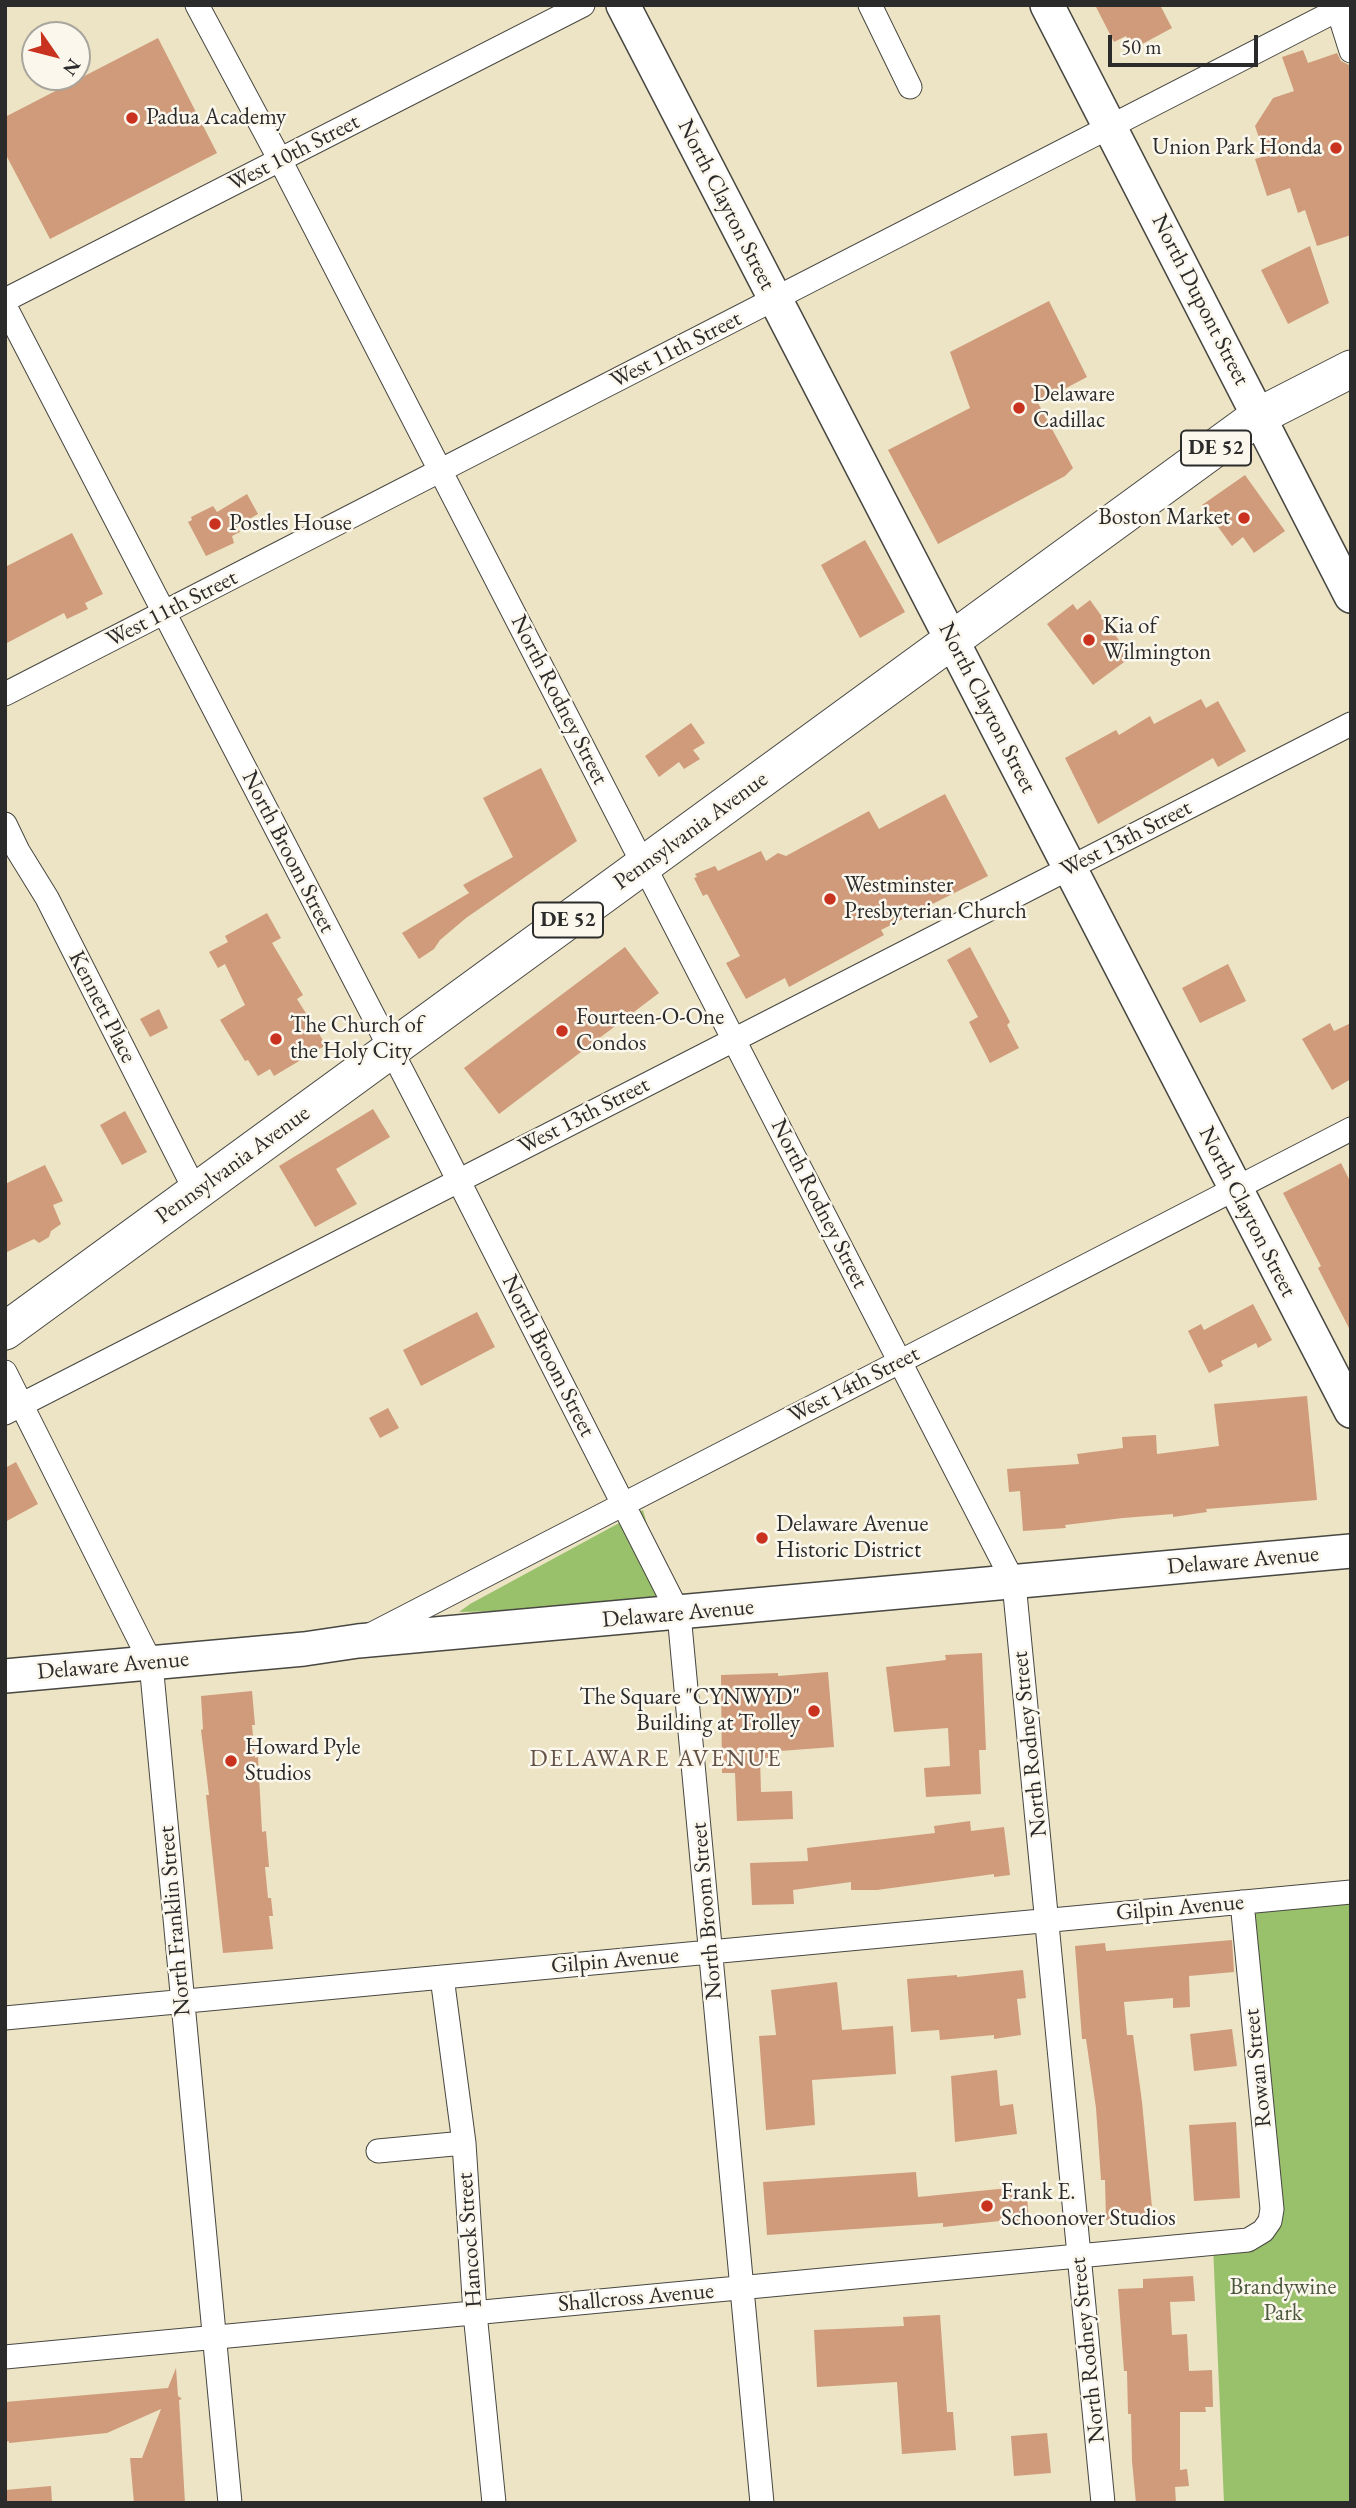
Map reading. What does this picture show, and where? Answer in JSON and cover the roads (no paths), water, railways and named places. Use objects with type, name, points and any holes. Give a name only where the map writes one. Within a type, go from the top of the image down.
[{"type":"main road","name":"Pennsylvania Avenue","points":[[5,1331],[1259,416],[1351,369]]},
{"type":"street","name":"North Rodney Street","points":[[197,5],[280,160],[1014,1583],[1103,2503]]},
{"type":"street","name":"West 10th Street","points":[[5,300],[583,5]]},
{"type":"street","name":"North Clayton Street","points":[[622,5],[1351,1411]]},
{"type":"street","points":[[870,5],[910,86]]},
{"type":"street","name":"North Dupont Street","points":[[1047,5],[1351,596]]},
{"type":"street","name":"West 11th Street","points":[[5,694],[1343,8]]},
{"type":"street","points":[[1343,8],[1351,51]]},
{"type":"street","name":"North Broom Street","points":[[5,306],[391,1050],[679,1614],[762,2503]]},
{"type":"street","name":"West 13th Street","points":[[13,1409],[1351,724]]},
{"type":"street","name":"Kennett Place","points":[[5,824],[47,898],[196,1192]]},
{"type":"street","name":"West 14th Street","points":[[358,1641],[1351,1129]]},
{"type":"street","name":"North Franklin Street","points":[[5,1372],[13,1409],[151,1663],[230,2503]]},
{"type":"street","points":[[1304,1556],[1351,1536]]},
{"type":"street","name":"Delaware Avenue","points":[[5,1676],[358,1641],[1351,1551]]},
{"type":"street","name":"Gilpin Avenue","points":[[5,2018],[1351,1892]]},
{"type":"street","name":"Rowan Street","points":[[1242,1902],[1272,2209],[1270,2221],[1263,2231]]},
{"type":"street","name":"Hancock Street","points":[[442,1977],[464,2143],[475,2313],[494,2503]]},
{"type":"street","points":[[378,2151],[464,2143]]},
{"type":"street","name":"Shallcross Avenue","points":[[5,2357],[1242,2242],[1263,2231]]},
{"type":"place","name":"Padua Academy","points":[[132,118]]},
{"type":"place","name":"Union Park Honda","points":[[1336,148]]},
{"type":"place","name":"Delaware Cadillac","points":[[1019,408]]},
{"type":"place","name":"Boston Market","points":[[1244,518]]},
{"type":"place","name":"Postles House","points":[[215,524]]},
{"type":"place","name":"Kia of Wilmington","points":[[1089,640]]},
{"type":"place","name":"Westminster Presbyterian Church","points":[[830,899]]},
{"type":"place","name":"Fourteen-O-One Condos","points":[[562,1031]]},
{"type":"place","name":"The Church of the Holy City","points":[[276,1039]]},
{"type":"place","name":"Delaware Avenue Historic District","points":[[762,1538]]},
{"type":"place","name":"The Square \"CYNWYD\" Building at Trolley","points":[[814,1711]]},
{"type":"place","name":"Howard Pyle Studios","points":[[231,1761]]},
{"type":"place","name":"Frank E. Schoonover Studios","points":[[987,2206]]},
{"type":"district","name":"DELAWARE AVENUE","points":[[656,1759]]},
{"type":"park label","name":"Brandywine Park","points":[[1283,2301]]}]
